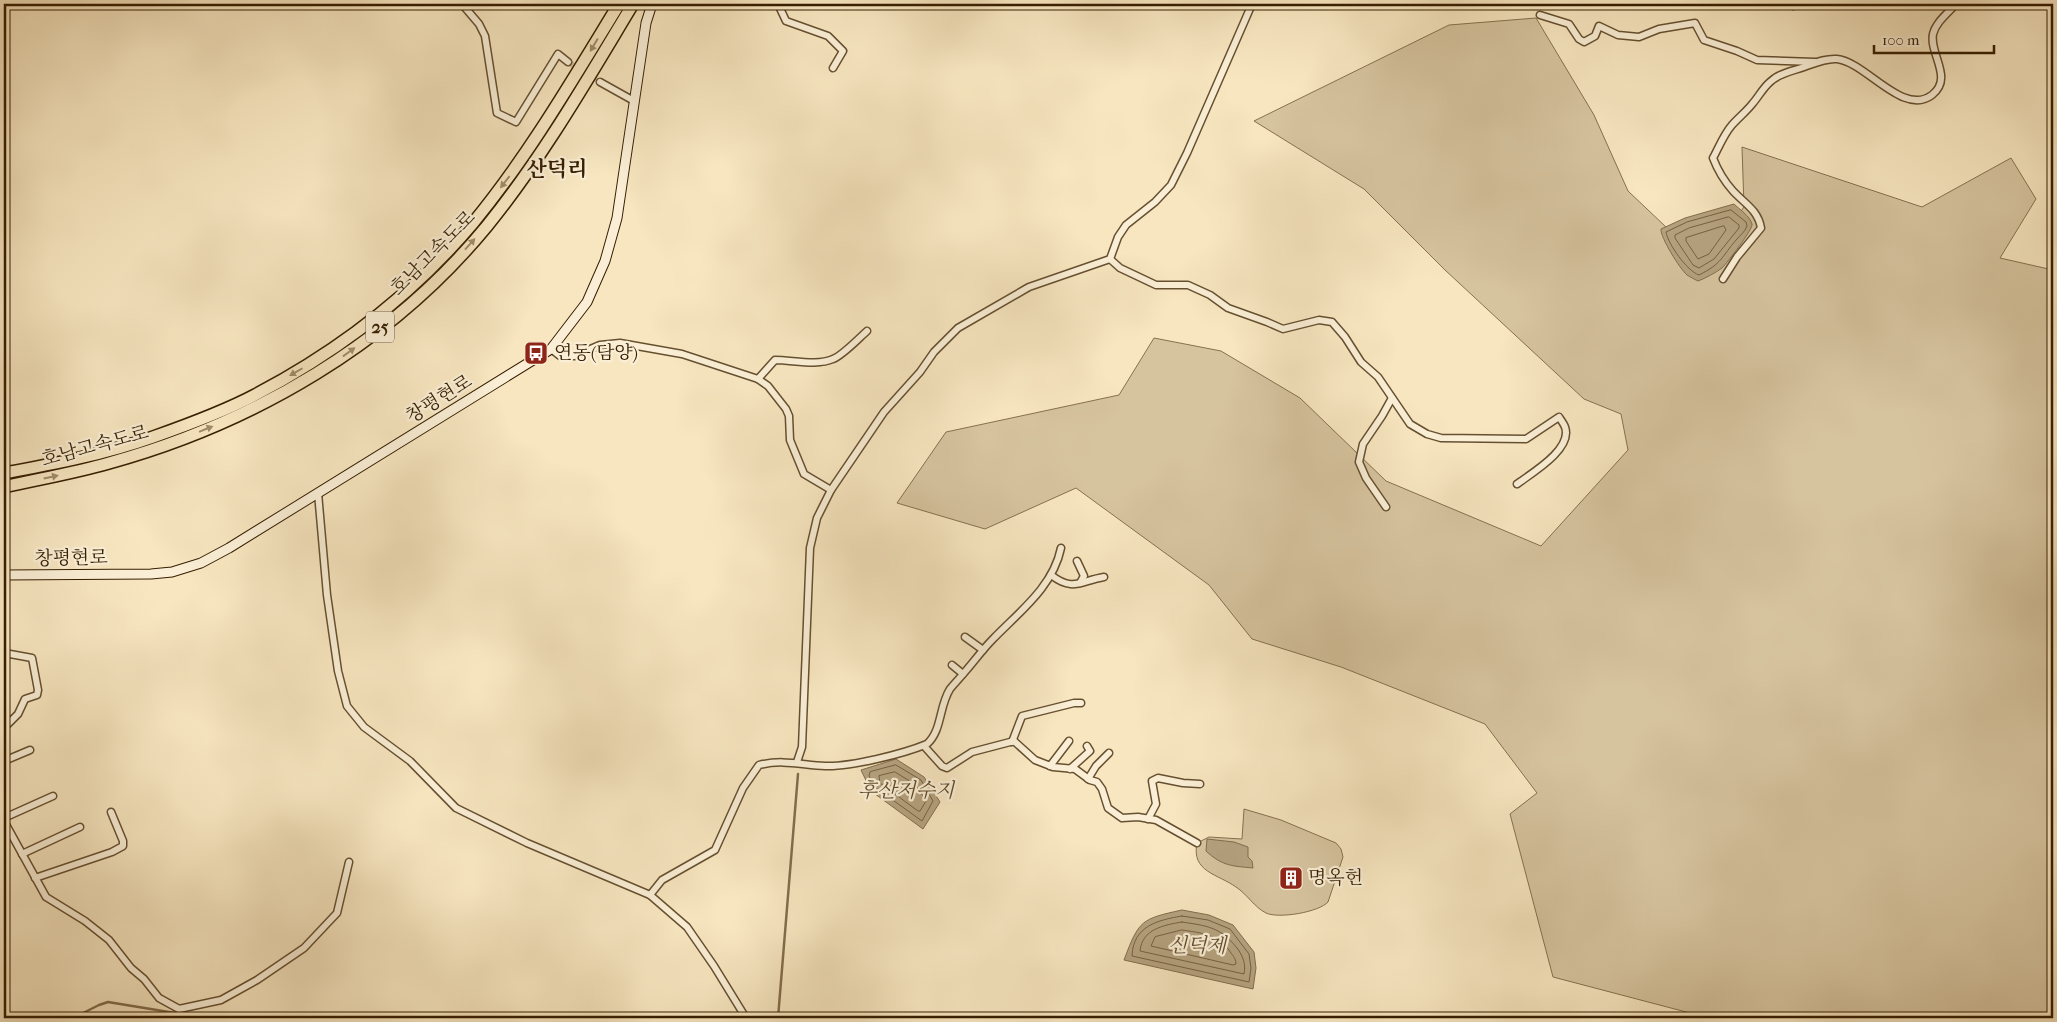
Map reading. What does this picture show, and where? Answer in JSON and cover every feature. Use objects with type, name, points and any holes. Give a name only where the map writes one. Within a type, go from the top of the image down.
[{"type":"highway","name":"호남고속도로","points":[[4,473],[94,454],[152,437],[204,418],[253,396],[299,370],[336,347],[372,320],[435,264],[472,223],[509,177],[546,123],[619,4]]},
{"type":"highway","name":"호남고속도로","points":[[4,487],[110,463],[209,428],[260,406],[348,353],[445,272],[486,227],[513,193],[549,141],[633,4]]},
{"type":"main road","name":"창평현로","points":[[4,575],[172,572],[201,563],[551,349],[587,302],[605,261],[617,218],[646,23],[652,4]]},
{"type":"street","points":[[462,4],[479,24],[485,36],[497,113],[516,122],[558,54],[568,62]]},
{"type":"street","points":[[778,4],[786,22],[828,36],[843,50],[833,68]]},
{"type":"street","points":[[1110,259],[1118,237],[1126,225],[1155,202],[1170,184],[1191,144],[1252,4]]},
{"type":"street","points":[[1540,14],[1569,24],[1584,42],[1596,36],[1599,26],[1618,35],[1639,37],[1659,29],[1696,23],[1704,40],[1757,60],[1816,62],[1837,59],[1845,61],[1857,67],[1900,97],[1909,99],[1929,97],[1936,90],[1941,79],[1940,66],[1933,43],[1934,34],[1940,22],[1956,4]]},
{"type":"street","points":[[1723,280],[1737,257],[1761,228],[1759,217],[1719,173],[1713,158],[1731,126],[1752,105],[1770,82],[1782,75],[1816,62]]},
{"type":"street","points":[[600,82],[634,101]]},
{"type":"street","points":[[1110,259],[1120,268],[1156,285],[1188,285],[1210,295],[1228,308],[1283,329],[1319,320],[1332,322],[1345,336],[1361,362],[1378,377],[1410,424],[1427,434],[1441,438],[1526,439],[1559,417],[1566,429],[1565,442],[1555,455],[1518,484]]},
{"type":"street","points":[[797,762],[802,747],[810,548],[817,518],[831,490],[884,412],[920,372],[934,352],[958,328],[1029,287],[1110,259]]},
{"type":"street","points":[[758,379],[774,360],[799,360],[816,364],[835,359],[867,331]]},
{"type":"street","points":[[551,349],[560,356],[574,356],[600,345],[620,343],[682,354],[758,379],[768,386],[786,409],[789,416],[790,440],[804,474],[831,490]]},
{"type":"street","points":[[1386,507],[1366,478],[1359,462],[1362,444],[1392,398]]},
{"type":"street","points":[[318,493],[327,595],[338,671],[346,706],[364,727],[410,761],[456,808],[526,843],[650,895],[687,927],[746,1018]]},
{"type":"street","points":[[650,895],[662,880],[715,850],[743,788],[759,765],[769,762],[797,762],[825,766],[850,764],[924,746],[935,737],[940,712],[950,689],[983,650],[1032,600],[1051,575],[1058,561],[1061,548]]},
{"type":"street","points":[[1077,562],[1084,576],[1080,583]]},
{"type":"street","points":[[1051,575],[1060,582],[1072,586],[1104,577]]},
{"type":"street","points":[[965,637],[983,650]]},
{"type":"street","points":[[4,656],[10,654],[32,658],[38,690],[37,695],[25,699],[18,714],[4,728]]},
{"type":"street","points":[[952,665],[963,674]]},
{"type":"street","points":[[1012,742],[1022,716],[1074,703],[1081,703]]},
{"type":"street","points":[[924,746],[942,766],[947,768],[972,752],[1014,741],[1035,760],[1050,766],[1075,770],[1088,779],[1097,782],[1102,789],[1108,808],[1122,818],[1156,820],[1197,843]]},
{"type":"street","points":[[1050,766],[1068,741]]},
{"type":"street","points":[[1070,769],[1090,751],[1087,746]]},
{"type":"street","points":[[4,761],[30,750]]},
{"type":"street","points":[[1088,779],[1096,766],[1108,753]]},
{"type":"street","points":[[1148,819],[1156,804],[1152,781],[1158,778],[1200,784]]},
{"type":"street","points":[[53,796],[4,819],[46,897],[85,921],[109,940],[158,998],[178,1009],[221,1000],[257,980],[304,948],[338,913],[349,862]]},
{"type":"street","points":[[35,878],[112,852],[122,846],[123,841],[111,812]]},
{"type":"street","points":[[22,854],[80,827]]},
{"type":"shaded area","points":[[1536,18],[1594,115],[1628,191],[1703,262],[1744,207],[1742,147],[1922,207],[2011,158],[2036,199],[2000,258],[2053,270],[2053,1018],[1709,1018],[1553,977],[1510,814],[1537,793],[1485,724],[1341,667],[1252,639],[1209,585],[1076,488],[985,529],[897,503],[946,432],[1119,395],[1154,338],[1221,351],[1300,398],[1386,481],[1541,546],[1628,450],[1621,414],[1584,399],[1445,270],[1364,189],[1254,121],[1449,25]]},
{"type":"shaded area","points":[[1244,809],[1281,820],[1336,843],[1341,849],[1343,857],[1328,902],[1316,909],[1298,914],[1272,915],[1258,907],[1240,890],[1202,866],[1196,853],[1197,843],[1209,837],[1242,839]]},
{"type":"water","points":[[1734,204],[1747,215],[1752,224],[1745,238],[1725,265],[1716,272],[1698,281],[1687,275],[1671,253],[1661,229],[1685,218]]},
{"type":"water","name":"후산저수지","points":[[896,759],[924,777],[940,802],[923,829],[871,791],[861,770]]},
{"type":"water","points":[[1207,839],[1234,842],[1248,847],[1248,857],[1252,861],[1253,868],[1233,866],[1217,860],[1206,851]]},
{"type":"water","name":"신덕제","points":[[1182,910],[1209,915],[1233,925],[1254,952],[1256,968],[1253,989],[1124,960],[1138,929],[1143,923],[1158,916]]},
{"type":"waterway","points":[[778,1018],[798,774]]},
{"type":"waterway","points":[[73,1018],[108,1002],[175,1013]]},
{"type":"tunnel","points":[[568,62],[600,82]]},
{"type":"place","name":"연동(담양)","points":[[536,353]]},
{"type":"place","name":"명옥헌","points":[[1291,878]]},
{"type":"district","name":"산덕리","points":[[557,169]]}]
